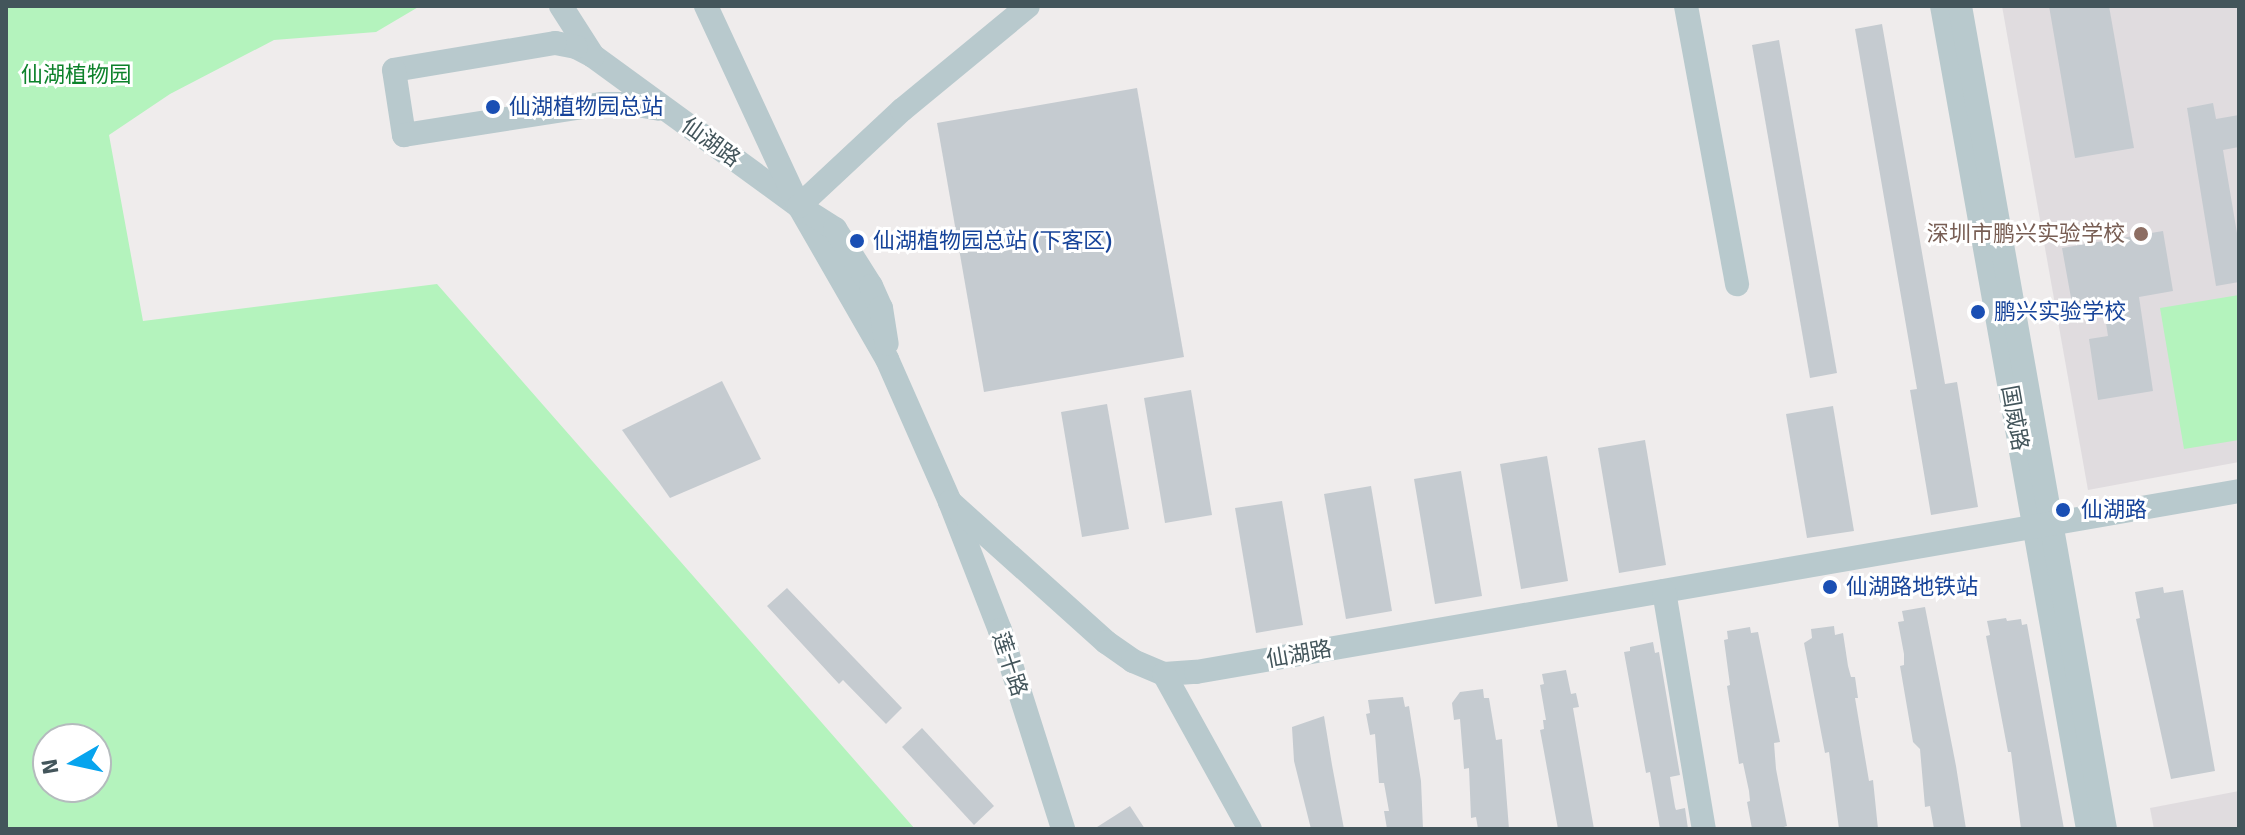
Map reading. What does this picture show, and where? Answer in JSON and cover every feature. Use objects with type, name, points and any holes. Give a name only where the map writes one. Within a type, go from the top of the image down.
[{"type":"street","name":"仙湖路","points":[[561,6],[593,56],[799,206]]},
{"type":"street","name":"仙湖路","points":[[706,6],[799,206],[887,359],[950,502],[1106,642],[1133,661],[1164,674],[1196,672],[2045,521],[2239,491]]},
{"type":"street","points":[[799,206],[902,110],[1028,6]]},
{"type":"street","name":"国威路","points":[[1942,6],[2105,829]]},
{"type":"street","name":"国威路","points":[[1960,6],[2045,521],[2088,829]]},
{"type":"street","points":[[1691,7],[1737,284]]},
{"type":"street","points":[[593,56],[576,47],[555,43],[394,70],[404,135],[603,104],[632,104],[669,111]]},
{"type":"street","name":"仙湖路","points":[[2045,521],[2239,477]]},
{"type":"street","name":"莲十路","points":[[950,502],[1000,630],[1063,829]]},
{"type":"street","points":[[1664,591],[1704,829]]},
{"type":"street","points":[[1164,674],[1250,829]]},
{"type":"shaded area","name":"深圳市鹏兴实验学校","points":[[2002,6],[2239,6],[2239,462],[2088,490]]},
{"type":"shaded area","points":[[2239,791],[2239,829],[2154,829],[2150,808]]},
{"type":"green space","name":"仙湖植物园","points":[[6,6],[420,6],[376,32],[274,40],[170,94],[109,135],[143,321],[437,284],[915,829],[6,829]]},
{"type":"green space","points":[[2239,295],[2239,440],[2184,449],[2160,308]]},
{"type":"building","points":[[2049,6],[2109,6],[2134,148],[2075,158]]},
{"type":"building","points":[[1882,24],[1945,384],[1957,382],[1978,507],[1931,515],[1910,390],[1917,389],[1855,29]]},
{"type":"building","points":[[1779,40],[1837,373],[1810,378],[1752,45]]},
{"type":"building","points":[[1137,88],[1184,357],[984,392],[937,123]]},
{"type":"building","points":[[2213,103],[2216,119],[2239,115],[2239,147],[2223,150],[2239,245],[2239,282],[2216,286],[2187,108]]},
{"type":"building","points":[[2163,231],[2173,291],[2139,297],[2153,391],[2098,400],[2089,339],[2108,336],[2103,304],[2073,309],[2062,248]]},
{"type":"building","points":[[722,381],[761,459],[670,498],[622,430]]},
{"type":"building","points":[[1191,390],[1212,515],[1165,523],[1144,398]]},
{"type":"building","points":[[1107,404],[1129,529],[1082,537],[1061,412]]},
{"type":"building","points":[[1833,406],[1854,531],[1807,538],[1786,414]]},
{"type":"building","points":[[1645,440],[1666,565],[1619,573],[1598,448]]},
{"type":"building","points":[[1547,456],[1568,581],[1521,589],[1500,464]]},
{"type":"building","points":[[1461,471],[1482,596],[1435,604],[1414,479]]},
{"type":"building","points":[[1371,486],[1392,611],[1346,619],[1324,494]]},
{"type":"building","points":[[1282,501],[1303,625],[1256,633],[1235,508]]},
{"type":"building","points":[[2163,587],[2164,593],[2183,590],[2215,771],[2171,779],[2136,619],[2140,618],[2135,592]]},
{"type":"building","points":[[787,588],[902,708],[886,724],[843,680],[839,684],[767,606]]},
{"type":"building","points":[[1925,607],[1966,829],[1934,829],[1930,806],[1925,807],[1920,749],[1913,742],[1900,666],[1904,665],[1904,654],[1898,622],[1904,621],[1902,611]]},
{"type":"building","points":[[2006,618],[2007,621],[2021,619],[2022,625],[2027,624],[2064,829],[2021,829],[2011,752],[2008,752],[1986,636],[1990,635],[1987,621]]},
{"type":"building","points":[[1834,626],[1835,635],[1843,633],[1851,677],[1855,677],[1858,698],[1855,698],[1869,781],[1873,780],[1878,829],[1839,829],[1829,752],[1825,753],[1804,643],[1812,638],[1811,629]]},
{"type":"building","points":[[1750,627],[1751,633],[1758,632],[1780,742],[1774,743],[1776,769],[1787,826],[1777,829],[1752,829],[1747,802],[1750,801],[1749,791],[1743,763],[1739,764],[1727,686],[1730,685],[1724,640],[1728,639],[1727,631]]},
{"type":"building","points":[[1653,642],[1655,653],[1659,652],[1680,775],[1670,777],[1675,807],[1676,810],[1685,808],[1688,829],[1660,829],[1650,772],[1646,773],[1624,652],[1630,651],[1630,647]]},
{"type":"building","points":[[1566,670],[1571,694],[1576,693],[1579,707],[1573,708],[1594,829],[1558,829],[1540,730],[1544,729],[1543,720],[1546,720],[1540,685],[1544,684],[1542,674]]},
{"type":"building","points":[[1483,689],[1484,698],[1489,698],[1496,740],[1502,739],[1509,829],[1478,829],[1476,817],[1471,818],[1469,768],[1464,769],[1460,719],[1454,720],[1452,703],[1460,692]]},
{"type":"building","points":[[1403,697],[1405,707],[1409,706],[1421,781],[1423,829],[1387,829],[1384,811],[1389,811],[1384,783],[1379,783],[1375,734],[1370,735],[1366,714],[1370,713],[1368,700]]},
{"type":"building","points":[[1324,716],[1344,829],[1311,829],[1294,761],[1292,727]]},
{"type":"building","points":[[922,728],[994,806],[974,825],[902,747]]},
{"type":"building","points":[[1130,806],[1145,829],[1094,829]]},
{"type":"place","name":"仙湖植物园总站","points":[[493,107]]},
{"type":"place","name":"深圳市鹏兴实验学校","points":[[2141,234]]},
{"type":"place","name":"仙湖植物园总站 (下客区)","points":[[857,241]]},
{"type":"place","name":"鹏兴实验学校","points":[[1978,312]]},
{"type":"place","name":"仙湖路","points":[[2063,510]]},
{"type":"place","name":"仙湖路地铁站","points":[[1830,587]]}]
